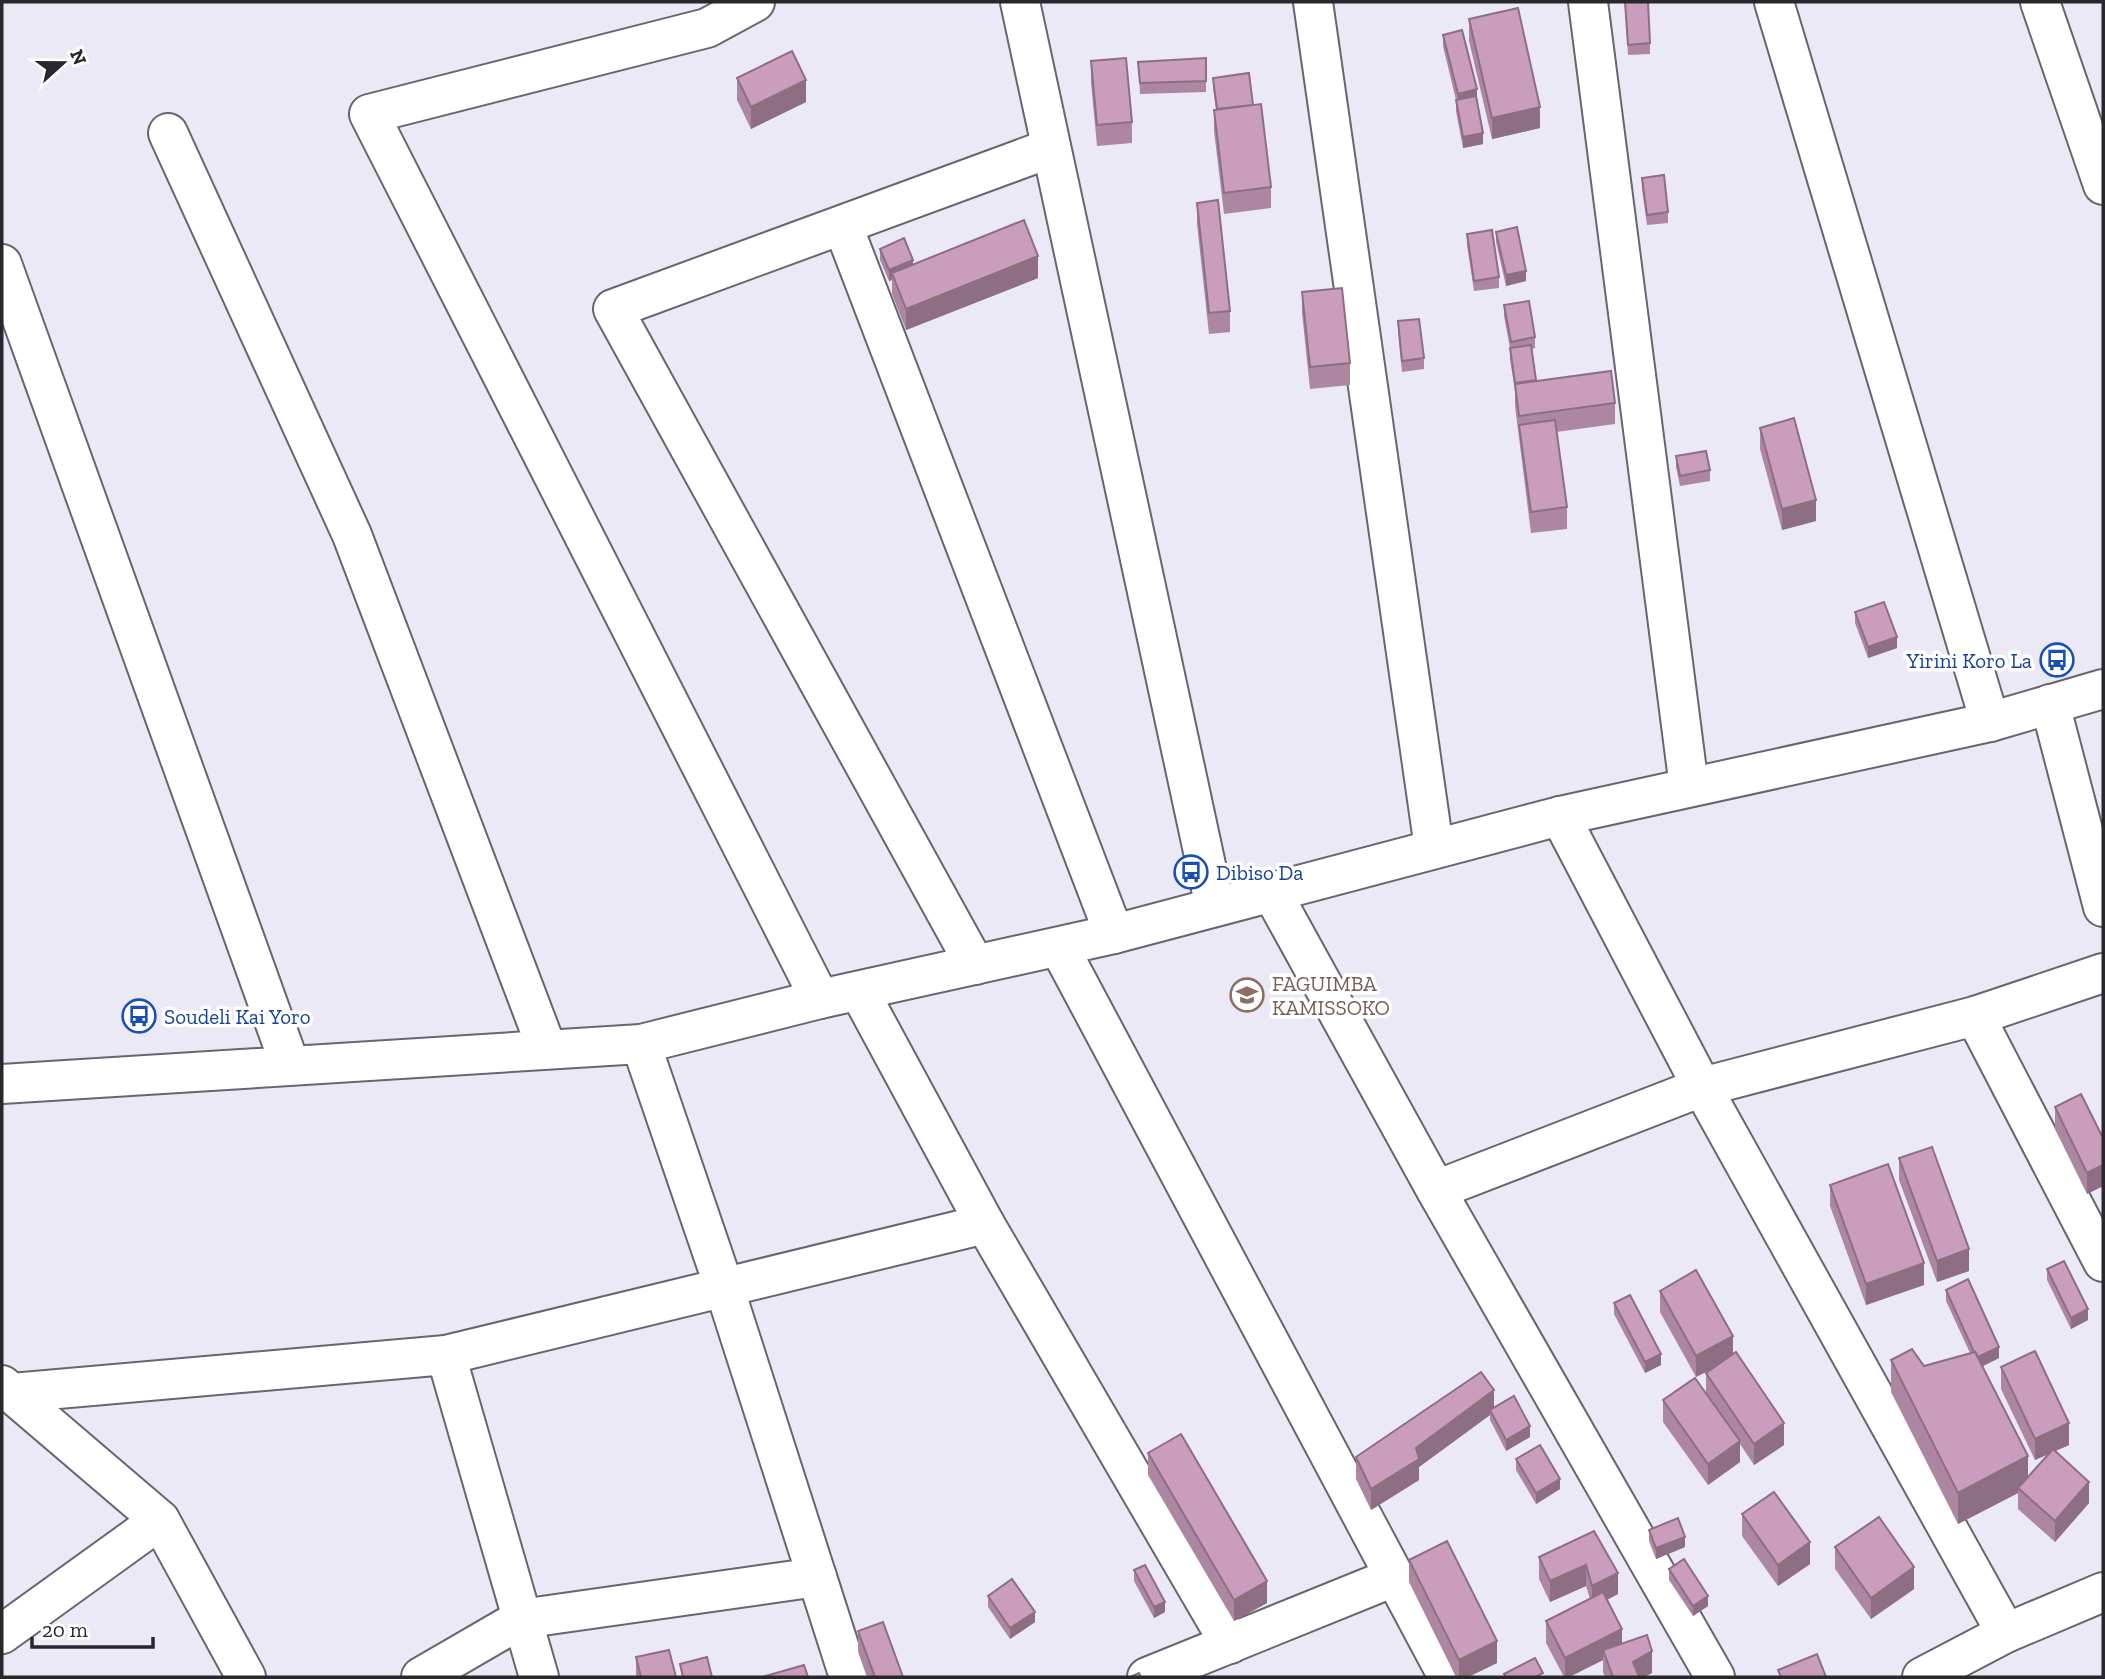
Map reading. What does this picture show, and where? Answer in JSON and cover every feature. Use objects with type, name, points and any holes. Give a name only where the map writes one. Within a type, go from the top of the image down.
[{"type":"street","points":[[755,2],[707,28],[369,114],[820,999]]},
{"type":"street","points":[[1020,2],[1215,907]]},
{"type":"street","points":[[1313,2],[1434,848]]},
{"type":"street","points":[[1588,2],[1689,787]]},
{"type":"street","points":[[1774,2],[1990,722]]},
{"type":"street","points":[[2040,2],[2103,185]]},
{"type":"street","points":[[168,132],[352,535],[547,1049]]},
{"type":"street","points":[[975,965],[613,309],[1051,148]]},
{"type":"street","points":[[843,226],[1114,934]]},
{"type":"street","points":[[2,264],[290,1065]]},
{"type":"street","points":[[2,1084],[641,1044],[820,999],[1114,934],[1560,816],[1990,722],[2103,689]]},
{"type":"street","points":[[2050,704],[2103,907]]},
{"type":"street","points":[[1560,816],[1702,1087],[2006,1633]]},
{"type":"street","points":[[1271,891],[1436,1190],[1714,1677]]},
{"type":"street","points":[[1059,947],[1448,1677]]},
{"type":"street","points":[[1436,1190],[1702,1087],[1975,1016],[2103,973]]},
{"type":"street","points":[[859,990],[985,1224],[1230,1644]]},
{"type":"street","points":[[1975,1016],[2103,1262]]},
{"type":"street","points":[[641,1044],[724,1287],[849,1677]]},
{"type":"street","points":[[7,1389],[446,1355],[985,1224]]},
{"type":"street","points":[[446,1355],[538,1677]]},
{"type":"street","points":[[7,1389],[160,1520],[246,1677]]},
{"type":"street","points":[[2,1634],[160,1520]]},
{"type":"street","points":[[421,1677],[520,1619],[817,1577]]},
{"type":"street","points":[[1147,1677],[1394,1577]]},
{"type":"street","points":[[1941,1674],[2006,1633],[2103,1592]]},
{"type":"building","points":[[1625,2],[1648,2],[1650,43],[1628,45]]},
{"type":"building","points":[[1518,8],[1540,107],[1492,118],[1469,19]]},
{"type":"building","points":[[1462,30],[1477,89],[1458,94],[1443,35]]},
{"type":"building","points":[[792,51],[806,80],[751,107],[737,78]]},
{"type":"building","points":[[1126,58],[1132,122],[1097,125],[1091,61]]},
{"type":"building","points":[[1206,58],[1206,81],[1140,83],[1138,62]]},
{"type":"building","points":[[1249,73],[1253,105],[1217,109],[1213,78]]},
{"type":"building","points":[[1476,96],[1483,133],[1463,137],[1456,100]]},
{"type":"building","points":[[1261,104],[1271,187],[1224,193],[1214,110]]},
{"type":"building","points":[[1664,175],[1668,212],[1647,215],[1642,178]]},
{"type":"building","points":[[1218,200],[1230,311],[1209,313],[1197,203]]},
{"type":"building","points":[[1024,220],[1038,256],[906,309],[892,273]]},
{"type":"building","points":[[1517,227],[1526,271],[1506,275],[1496,232]]},
{"type":"building","points":[[1492,230],[1499,277],[1474,281],[1467,234]]},
{"type":"building","points":[[904,238],[913,260],[889,270],[880,249]]},
{"type":"building","points":[[1342,288],[1350,363],[1310,367],[1302,292]]},
{"type":"building","points":[[1529,301],[1535,337],[1511,342],[1504,305]]},
{"type":"building","points":[[1419,319],[1424,358],[1402,361],[1398,321]]},
{"type":"building","points":[[1531,345],[1536,380],[1515,383],[1510,348]]},
{"type":"building","points":[[1611,371],[1615,403],[1519,416],[1515,384]]},
{"type":"building","points":[[1794,418],[1816,500],[1782,509],[1760,428]]},
{"type":"building","points":[[1555,420],[1567,507],[1531,512],[1519,425]]},
{"type":"building","points":[[1706,451],[1710,470],[1680,476],[1676,456]]},
{"type":"building","points":[[1884,602],[1897,637],[1868,647],[1855,612]]},
{"type":"building","points":[[2081,1094],[2103,1138],[2103,1165],[2087,1173],[2055,1107]]},
{"type":"building","points":[[1932,1147],[1969,1249],[1937,1261],[1899,1158]]},
{"type":"building","points":[[1888,1164],[1924,1263],[1866,1284],[1830,1185]]},
{"type":"building","points":[[2064,1261],[2088,1309],[2071,1318],[2047,1269]]},
{"type":"building","points":[[1696,1270],[1733,1336],[1696,1356],[1660,1291]]},
{"type":"building","points":[[1968,1279],[1999,1347],[1978,1357],[1946,1290]]},
{"type":"building","points":[[1630,1295],[1661,1354],[1645,1362],[1614,1303]]},
{"type":"building","points":[[1912,1349],[1924,1366],[1975,1352],[2028,1456],[1958,1493],[1891,1360]]},
{"type":"building","points":[[2035,1351],[2069,1423],[2035,1439],[2001,1367]]},
{"type":"building","points":[[1736,1352],[1784,1423],[1754,1444],[1706,1373]]},
{"type":"building","points":[[1481,1372],[1494,1390],[1416,1448],[1419,1459],[1371,1489],[1356,1457]]},
{"type":"building","points":[[1695,1378],[1740,1441],[1708,1464],[1663,1400]]},
{"type":"building","points":[[1514,1396],[1530,1426],[1506,1440],[1490,1410]]},
{"type":"building","points":[[1181,1434],[1267,1581],[1234,1600],[1148,1453]]},
{"type":"building","points":[[1540,1445],[1560,1479],[1536,1493],[1516,1459]]},
{"type":"building","points":[[2053,1449],[2089,1482],[2055,1521],[2018,1488]]},
{"type":"building","points":[[1774,1492],[1810,1542],[1778,1565],[1742,1514]]},
{"type":"building","points":[[1879,1517],[1914,1567],[1871,1598],[1835,1547]]},
{"type":"building","points":[[1678,1518],[1685,1537],[1656,1548],[1649,1530]]},
{"type":"building","points":[[1594,1531],[1618,1573],[1592,1586],[1586,1565],[1550,1581],[1539,1557]]},
{"type":"building","points":[[1447,1541],[1497,1641],[1459,1660],[1409,1560]]},
{"type":"building","points":[[1684,1559],[1708,1596],[1693,1606],[1669,1569]]},
{"type":"building","points":[[1145,1565],[1165,1602],[1154,1607],[1134,1570]]},
{"type":"building","points":[[1012,1579],[1035,1612],[1010,1628],[988,1596]]},
{"type":"building","points":[[1603,1592],[1622,1629],[1565,1658],[1546,1621]]},
{"type":"building","points":[[883,1622],[903,1677],[875,1677],[858,1631]]},
{"type":"building","points":[[1647,1635],[1652,1651],[1633,1662],[1639,1677],[1613,1677],[1603,1650]]},
{"type":"building","points":[[669,1650],[676,1677],[641,1677],[636,1657]]},
{"type":"building","points":[[1817,1654],[1826,1677],[1781,1677],[1778,1670]]},
{"type":"building","points":[[707,1657],[712,1677],[683,1677],[680,1664]]},
{"type":"building","points":[[1535,1658],[1543,1673],[1535,1677],[1506,1677],[1504,1674]]},
{"type":"building","points":[[804,1665],[808,1677],[762,1677]]},
{"type":"place","name":"Yirini Koro La","points":[[2057,660]]},
{"type":"place","name":"Dibiso Da","points":[[1191,872]]},
{"type":"place","name":"FAGUIMBA KAMISSOKO","points":[[1247,995]]},
{"type":"place","name":"Soudeli Kai Yoro","points":[[139,1016]]}]
